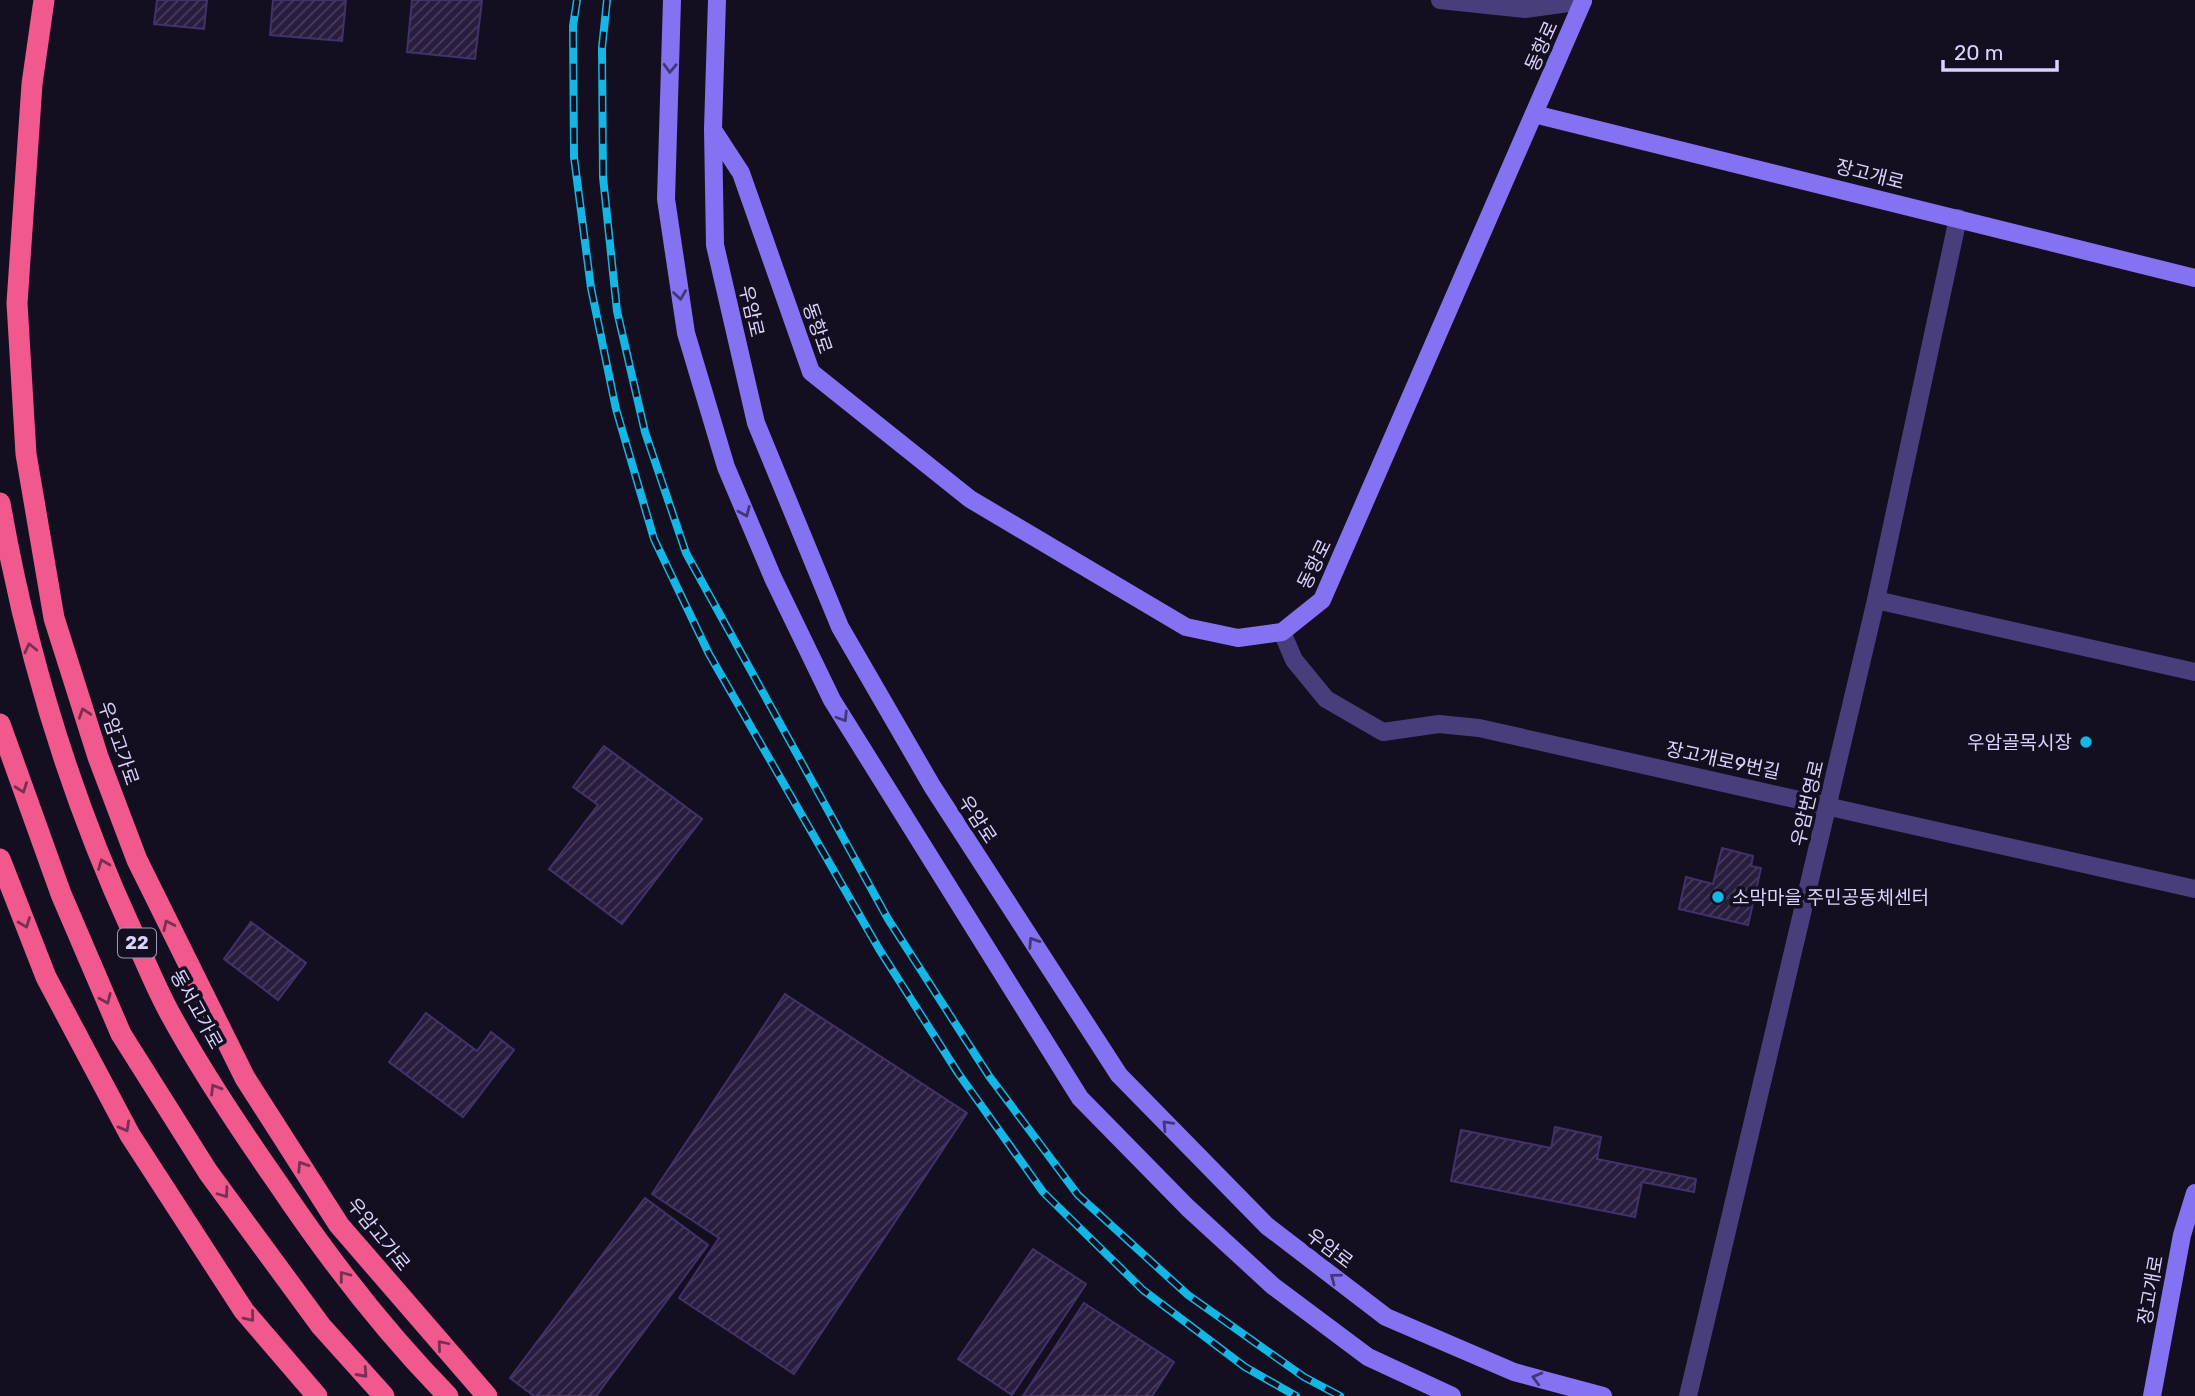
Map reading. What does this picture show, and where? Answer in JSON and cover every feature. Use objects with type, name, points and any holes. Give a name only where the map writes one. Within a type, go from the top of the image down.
[{"type":"highway","name":"우암고가로","points":[[44,0],[32,85],[17,303],[26,454],[54,618],[98,757],[137,860],[245,1078],[340,1225],[487,1396]]},
{"type":"highway","name":"동서고가로","points":[[0,503],[12,573],[51,723],[114,893],[166,1007],[233,1118],[299,1215],[386,1330],[448,1396]]},
{"type":"highway","name":"22","points":[[0,724],[61,894],[121,1034],[208,1172],[321,1326],[384,1396]]},
{"type":"highway","points":[[0,859],[46,977],[130,1135],[244,1311],[317,1396]]},
{"type":"main road","points":[[671,0],[666,199],[686,334],[726,467],[773,578],[832,699],[1080,1098],[1188,1208],[1273,1286],[1368,1357],[1452,1396]]},
{"type":"main road","name":"우암로","points":[[718,0],[713,129],[715,245],[756,423],[840,627],[932,786],[1119,1075],[1266,1226],[1385,1317],[1514,1372],[1603,1396]]},
{"type":"main road","name":"동항로","points":[[713,129],[741,173],[811,372],[970,499],[1186,627],[1238,638],[1282,632],[1322,600],[1583,1]]},
{"type":"main road","name":"장고개로","points":[[1534,114],[2195,278]]},
{"type":"main road","name":"장고개로","points":[[2152,1396],[2182,1234],[2195,1194]]},
{"type":"street","name":"동항로","points":[[1440,0],[1525,9],[1583,1]]},
{"type":"street","name":"우암번영로","points":[[1688,1396],[1876,600],[1958,218]]},
{"type":"street","points":[[1876,600],[2195,673]]},
{"type":"street","name":"장고개로9번길","points":[[1282,632],[1294,660],[1326,699],[1383,732],[1439,724],[1479,728],[2195,889]]},
{"type":"building","points":[[157,0],[207,0],[204,29],[154,24]]},
{"type":"building","points":[[273,0],[346,0],[342,41],[270,35]]},
{"type":"building","points":[[412,0],[482,0],[475,59],[407,52]]},
{"type":"building","points":[[604,746],[702,819],[622,924],[549,869],[598,805],[573,787]]},
{"type":"building","name":"소막마을 주민공동체센터","points":[[1722,848],[1753,856],[1751,866],[1761,868],[1748,925],[1679,909],[1686,877],[1713,884]]},
{"type":"building","points":[[251,922],[306,963],[278,1000],[224,959]]},
{"type":"building","points":[[785,994],[967,1113],[794,1374],[679,1298],[719,1238],[652,1194]]},
{"type":"building","points":[[426,1013],[477,1051],[491,1032],[514,1050],[463,1117],[389,1062]]},
{"type":"building","points":[[1555,1127],[1601,1137],[1597,1159],[1696,1179],[1694,1192],[1642,1182],[1635,1217],[1451,1181],[1461,1130],[1551,1148]]},
{"type":"building","points":[[645,1198],[708,1245],[596,1396],[534,1396],[510,1378]]},
{"type":"building","points":[[1033,1249],[1086,1284],[1012,1395],[958,1359]]},
{"type":"building","points":[[1084,1303],[1174,1362],[1152,1396],[1023,1396]]},
{"type":"railway","points":[[577,0],[573,26],[574,157],[591,288],[616,409],[654,539],[709,654],[879,949],[958,1073],[1043,1192],[1143,1290],[1245,1367],[1296,1396]]},
{"type":"railway","points":[[607,0],[602,48],[603,177],[617,311],[645,432],[686,553],[888,919],[989,1076],[1078,1195],[1188,1295],[1304,1377],[1340,1396]]},
{"type":"place","name":"우암골목시장","points":[[2086,742]]},
{"type":"place","name":"소막마을 주민공동체센터","points":[[1718,897]]}]
